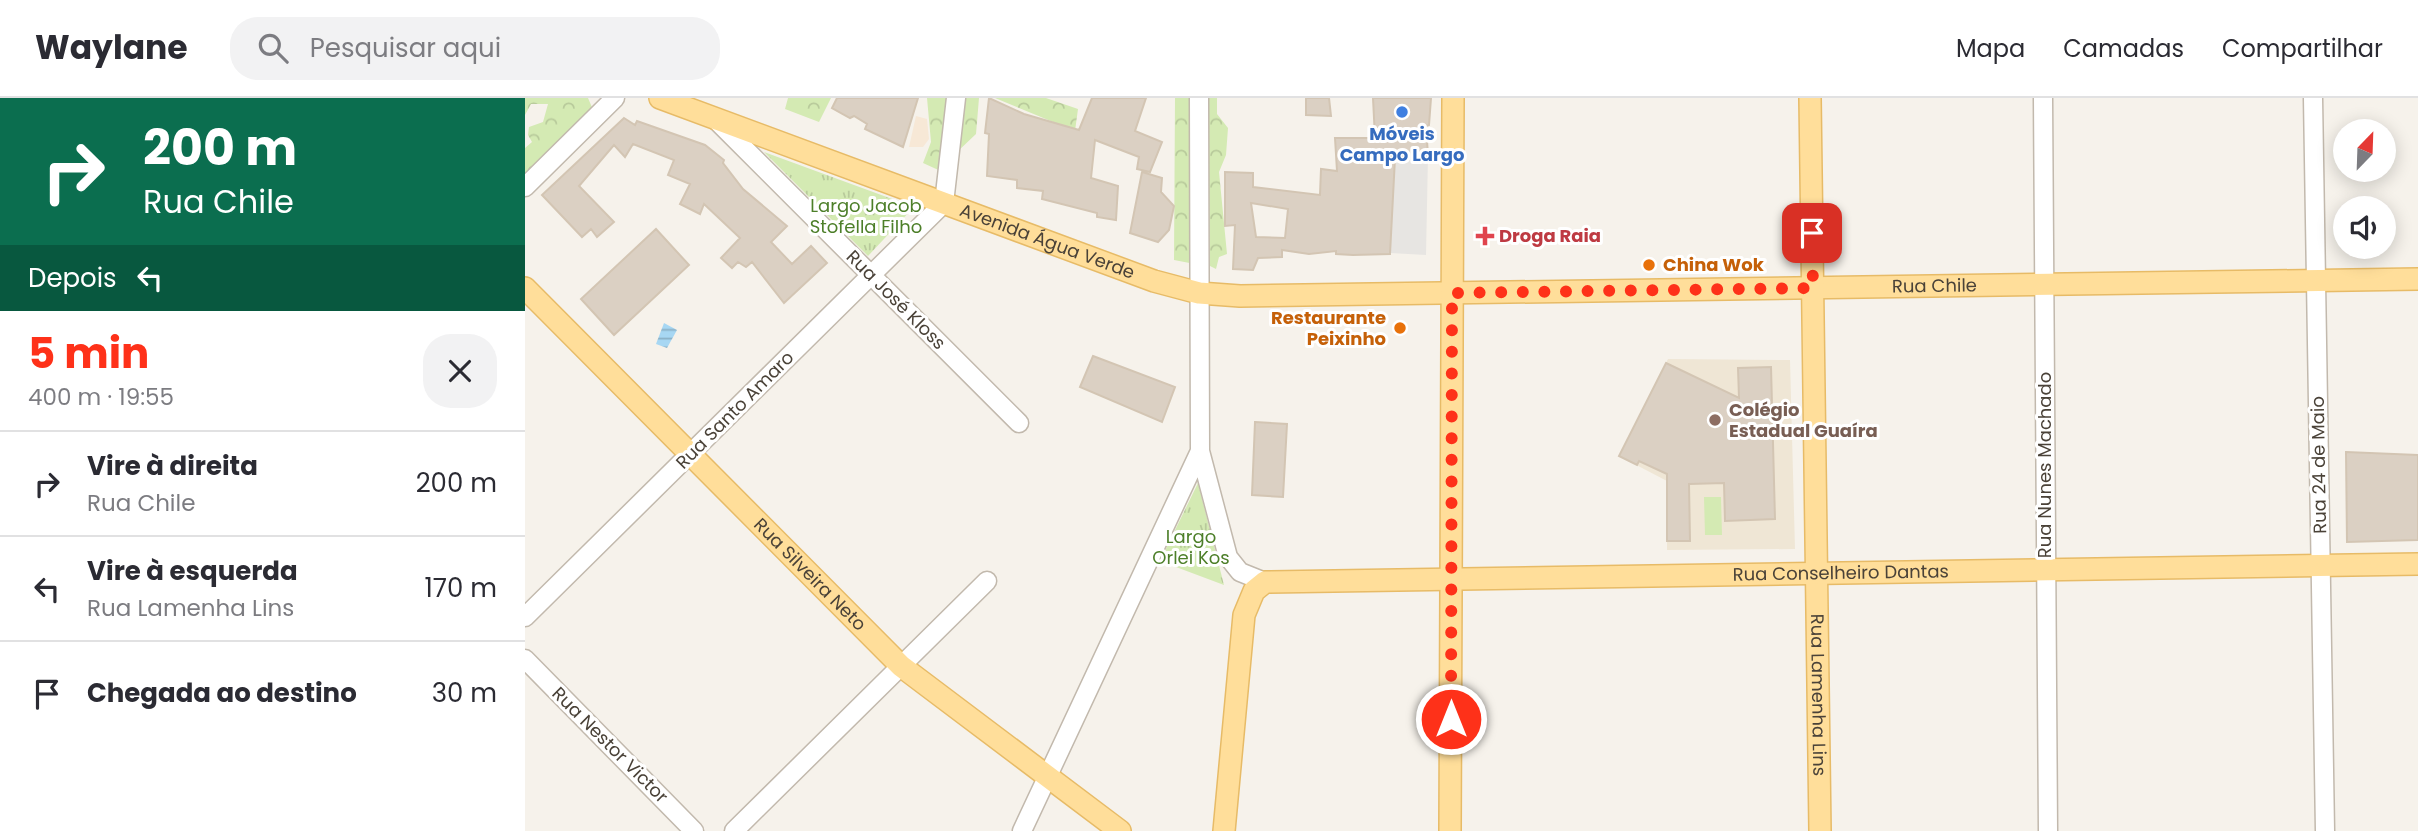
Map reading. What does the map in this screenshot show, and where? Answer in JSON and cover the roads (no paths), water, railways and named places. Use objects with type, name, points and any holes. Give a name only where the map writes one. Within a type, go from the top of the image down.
[{"type":"main road","name":"Avenida Água Verde","points":[[660,98],[686,102],[714,117],[944,203],[1161,283],[1199,293],[1240,296],[1452,293]]},
{"type":"main road","points":[[1450,831],[1453,98]]},
{"type":"main road","name":"Rua Lamenha Lins","points":[[1810,98],[1820,831]]},
{"type":"main road","name":"Rua Chile","points":[[1452,293],[2418,279]]},
{"type":"main road","name":"Rua Silveira Neto","points":[[525,288],[901,666],[1120,831]]},
{"type":"main road","name":"Rua Conselheiro Dantas","points":[[1265,582],[2418,564]]},
{"type":"main road","points":[[1224,831],[1244,615],[1254,591],[1265,582]]},
{"type":"street","points":[[525,187],[615,98]]},
{"type":"street","points":[[944,203],[956,98]]},
{"type":"street","points":[[1199,98],[1200,451],[1233,566],[1265,582]]},
{"type":"street","name":"Rua Nunes Machado","points":[[2043,98],[2048,831]]},
{"type":"street","name":"Rua 24 de Maio","points":[[2313,98],[2325,831]]},
{"type":"street","name":"Rua José Kloss","points":[[714,117],[1019,423]]},
{"type":"street","name":"Rua Santo Amaro","points":[[525,617],[944,203]]},
{"type":"street","points":[[1022,831],[1050,778],[1200,451]]},
{"type":"street","points":[[734,831],[987,581]]},
{"type":"street","name":"Rua Nestor Victor","points":[[525,659],[694,831]]},
{"type":"water","points":[[664,323],[677,330],[667,348],[656,344]]},
{"type":"place","name":"Móveis Campo Largo","points":[[1402,112]]},
{"type":"place","name":"Droga Raia","points":[[1485,236]]},
{"type":"place","name":"China Wok","points":[[1649,265]]},
{"type":"place","name":"Restaurante Peixinho","points":[[1400,328]]},
{"type":"place","name":"Colégio Estadual Guaíra","points":[[1715,420]]},
{"type":"park label","name":"Largo Jacob Stofella Filho","points":[[866,216]]},
{"type":"park label","name":"Largo Orlei Kos","points":[[1191,548]]}]
